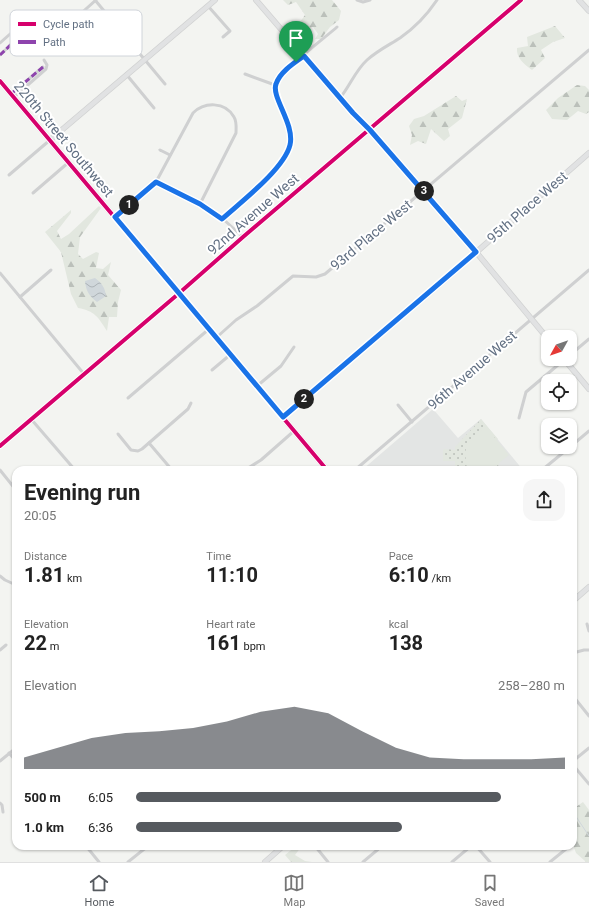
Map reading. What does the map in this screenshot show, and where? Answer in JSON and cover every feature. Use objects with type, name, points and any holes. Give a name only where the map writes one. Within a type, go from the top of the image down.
[{"type":"street","points":[[84,10],[95,0],[103,10]]},
{"type":"street","points":[[8,175],[215,0]]},
{"type":"street","points":[[256,0],[362,124],[370,130],[424,191],[541,330]]},
{"type":"street","points":[[357,0],[361,2],[368,1]]},
{"type":"street","points":[[340,98],[362,65],[377,52],[415,27],[428,13],[437,0]]},
{"type":"street","points":[[579,0],[589,11]]},
{"type":"street","name":"92nd Avenue West","points":[[0,446],[519,1]]},
{"type":"street","points":[[208,6],[230,31],[223,37]]},
{"type":"street","points":[[222,219],[271,174],[282,162],[289,150],[291,134],[289,123],[275,91],[275,85],[287,70],[337,27]]},
{"type":"street","points":[[0,42],[10,34]]},
{"type":"street","points":[[0,54],[10,44]]},
{"type":"street","name":"93rd Place West","points":[[216,337],[293,276],[316,277],[325,274],[589,50]]},
{"type":"street","points":[[142,55],[166,84]]},
{"type":"street","points":[[12,95],[46,69],[47,65],[44,60]]},
{"type":"street","points":[[12,95],[43,67]]},
{"type":"street","points":[[126,74],[154,108]]},
{"type":"street","points":[[245,74],[275,85]]},
{"type":"street","name":"220th Street Southwest","points":[[0,81],[324,466]]},
{"type":"street","points":[[115,217],[156,182],[193,113],[202,106],[213,104],[225,108],[231,113],[236,122],[236,133],[200,204]]},
{"type":"street","points":[[160,150],[170,155]]},
{"type":"street","name":"95th Place West","points":[[283,417],[589,153]]},
{"type":"street","points":[[33,192],[69,162]]},
{"type":"street","points":[[156,182],[200,204],[222,219],[243,237]]},
{"type":"street","points":[[20,296],[51,270]]},
{"type":"street","name":"96th Avenue West","points":[[360,466],[589,270]]},
{"type":"street","points":[[0,273],[84,374]]},
{"type":"street","points":[[128,398],[209,328]]},
{"type":"street","points":[[577,349],[589,339]]},
{"type":"street","points":[[257,386],[281,366],[294,347]]},
{"type":"street","points":[[212,370],[231,354]]},
{"type":"street","points":[[519,418],[526,392],[557,366]]},
{"type":"street","points":[[571,366],[589,389]]},
{"type":"street","points":[[118,434],[131,450],[135,451],[142,449],[188,409],[191,403]]},
{"type":"street","points":[[398,404],[412,422]]},
{"type":"street","points":[[31,419],[72,466]]},
{"type":"street","points":[[251,466],[270,453],[294,431]]},
{"type":"street","points":[[577,441],[589,431]]},
{"type":"street","points":[[150,443],[169,466]]},
{"type":"street","points":[[547,466],[561,454]]},
{"type":"street","points":[[0,470],[12,485]]},
{"type":"street","points":[[0,576],[12,583]]},
{"type":"street","points":[[577,598],[589,587]]},
{"type":"street","points":[[587,624],[589,631]]},
{"type":"street","points":[[0,650],[6,645]]},
{"type":"street","points":[[577,651],[589,650]]},
{"type":"street","points":[[577,701],[589,716]]},
{"type":"street","points":[[577,758],[589,748]]},
{"type":"street","points":[[0,761],[12,751]]},
{"type":"street","points":[[9,753],[12,756]]},
{"type":"street","points":[[577,770],[589,784]]},
{"type":"street","points":[[0,803],[2,805],[3,812]]},
{"type":"street","points":[[89,850],[99,862]]},
{"type":"street","points":[[128,862],[143,850]]},
{"type":"street","points":[[265,862],[279,850]]},
{"type":"street","points":[[318,850],[328,862]]},
{"type":"street","points":[[363,862],[377,850]]},
{"type":"street","points":[[452,862],[466,850]]},
{"type":"street","points":[[480,850],[490,862]]},
{"type":"street","points":[[550,862],[565,850]]},
{"type":"shaded area","points":[[433,409],[458,438],[481,419],[520,466],[367,466]]},
{"type":"green space","points":[[283,0],[332,0],[341,11],[339,20],[330,27],[321,39],[315,39],[318,34],[313,27],[304,31],[300,22],[305,15],[296,2],[288,5]]},
{"type":"green space","points":[[555,26],[565,38],[553,42],[541,50],[545,58],[532,70],[519,58],[517,48],[528,46],[527,37]]},
{"type":"green space","points":[[577,85],[585,86],[589,90],[589,112],[586,114],[578,111],[567,120],[552,119],[546,110],[558,98]]},
{"type":"green space","points":[[456,96],[462,101],[467,99],[462,118],[448,129],[450,136],[444,141],[431,129],[426,144],[418,141],[410,145],[412,135],[409,126],[414,119],[424,116]]},
{"type":"green space","points":[[99,206],[101,208],[80,237],[78,254],[83,259],[96,252],[99,253],[96,268],[103,269],[111,262],[108,275],[121,290],[118,302],[117,317],[109,317],[107,331],[96,315],[84,309],[78,308],[71,294],[61,252],[45,232],[71,210],[71,213],[57,231],[61,239],[69,234]]},
{"type":"green space","points":[[481,419],[498,439],[486,450],[500,462],[498,466],[455,466],[455,461],[443,461],[443,450],[455,450],[455,447]]},
{"type":"green space","points":[[486,427],[509,455],[495,466],[467,466],[466,448],[474,436]]},
{"type":"green space","points":[[583,802],[589,810],[589,862],[585,862],[575,850],[577,850],[577,806]]},
{"type":"green space","points":[[291,850],[299,850],[295,855],[305,861],[312,862],[291,862],[285,855]]},
{"type":"water","points":[[95,278],[103,286],[106,296],[97,302],[88,293],[85,281]]},
{"type":"waterway","points":[[577,818],[589,836]]},
{"type":"marked path","points":[[0,55],[10,45]]},
{"type":"marked path","points":[[11,94],[43,67]]},
{"type":"cycle path","points":[[0,446],[521,0]]},
{"type":"cycle path","points":[[0,81],[324,466]]},
{"type":"route","points":[[304,56],[362,124],[370,130],[476,252],[283,417],[115,217],[156,182],[200,204],[222,219],[271,174],[282,162],[289,150],[291,134],[289,123],[277,97],[275,85],[284,73],[296,62],[304,56]]}]
